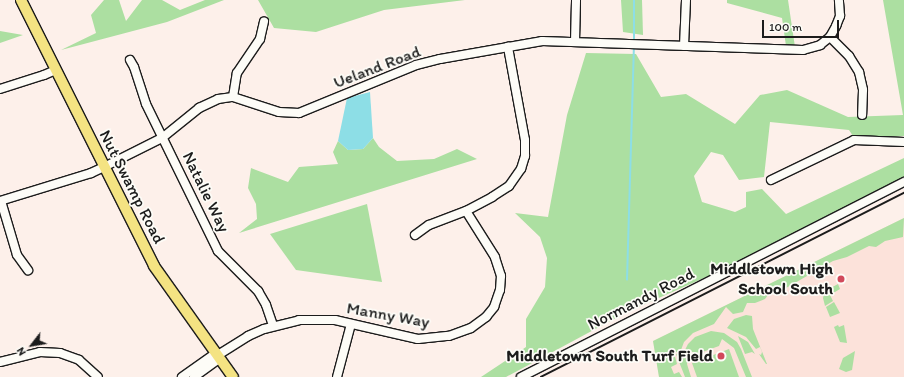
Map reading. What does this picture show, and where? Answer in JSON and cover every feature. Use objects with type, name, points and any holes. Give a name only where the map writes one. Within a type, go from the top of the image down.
[{"type":"main road","name":"Nut Swamp Road","points":[[21,0],[154,266],[233,377]]},
{"type":"street","points":[[575,42],[576,0]]},
{"type":"street","points":[[684,46],[686,0]]},
{"type":"street","points":[[839,0],[840,16],[830,37],[849,56],[859,72],[863,90],[862,115]]},
{"type":"street","points":[[233,97],[237,73],[260,39],[264,21]]},
{"type":"street","name":"Ueland Road","points":[[0,201],[91,173],[104,167],[162,138],[203,105],[218,99],[233,97],[279,112],[299,113],[416,65],[508,46],[542,41],[803,50],[814,48],[830,37]]},
{"type":"street","points":[[415,235],[429,225],[466,211],[509,186],[523,166],[526,151],[526,140],[508,46]]},
{"type":"street","name":"Natalie Way","points":[[130,60],[136,73],[141,95],[218,251],[258,291],[266,305],[273,325]]},
{"type":"street","points":[[0,89],[44,76],[56,70]]},
{"type":"street","points":[[771,180],[854,140],[904,142]]},
{"type":"street","name":"Normandy Road","points":[[521,377],[904,182]]},
{"type":"street","points":[[0,201],[16,255],[28,270]]},
{"type":"street","name":"Manny Way","points":[[218,356],[248,336],[273,325],[313,319],[335,320],[411,338],[431,339],[466,331],[486,317],[494,307],[499,295],[500,270],[495,257],[466,211]]},
{"type":"street","points":[[338,377],[351,324]]},
{"type":"street","points":[[0,362],[32,353],[48,351],[60,353],[79,360],[98,377]]},
{"type":"street","points":[[182,377],[218,356]]},
{"type":"street","points":[[194,377],[218,356]]},
{"type":"shaded area","name":"Middletown High School South","points":[[904,218],[904,377],[659,377],[653,341]]},
{"type":"green space","points":[[104,0],[119,0],[126,21],[142,0],[162,0],[180,10],[205,0],[224,0],[167,22],[61,50],[96,33],[91,15]]},
{"type":"green space","points":[[258,0],[465,0],[384,10],[316,32],[274,28]]},
{"type":"green space","points":[[621,0],[642,0],[643,35],[623,32]]},
{"type":"green space","points":[[727,0],[788,0],[795,47],[786,46],[782,18],[727,3]]},
{"type":"green space","points":[[883,0],[904,0],[904,136],[855,139],[849,130],[770,122],[764,177],[739,180],[723,155],[711,152],[694,176],[702,202],[735,212],[746,207],[746,192],[762,189],[786,214],[904,158],[904,178],[788,241],[627,312],[506,377],[481,377],[526,347],[526,319],[545,287],[547,258],[540,237],[515,213],[548,217],[567,115],[586,53],[636,54],[661,97],[686,94],[735,124],[760,95],[787,90],[848,117],[903,115]]},
{"type":"green space","points":[[0,31],[23,35],[0,43]]},
{"type":"green space","points":[[373,138],[379,147],[397,161],[434,159],[457,149],[477,159],[239,233],[257,219],[256,204],[248,188],[251,168],[288,182],[299,167],[338,164],[333,152],[338,141],[348,150],[363,149]]},
{"type":"green space","points":[[367,204],[382,282],[296,270],[270,234]]},
{"type":"green space","points":[[904,218],[903,237],[885,241],[876,247],[869,246],[847,257],[833,261],[824,266],[818,274],[807,276],[786,288],[771,291],[765,299],[755,303],[747,303],[743,312],[733,314],[726,307],[714,324],[693,333],[684,342],[681,350],[674,353],[677,364],[671,367],[674,374],[679,372],[682,377],[659,377],[653,341]]},
{"type":"green space","points":[[838,284],[840,289],[830,295],[833,301],[825,306],[823,298],[825,291]]},
{"type":"green space","points":[[834,302],[840,313],[830,317],[826,307]]},
{"type":"green space","points":[[746,315],[752,316],[753,329],[767,364],[759,354],[761,355],[762,352],[760,347],[756,349],[746,337],[727,328],[734,319]]},
{"type":"green space","points":[[838,325],[839,327],[844,325],[847,343],[840,342],[834,327]]},
{"type":"green space","points":[[711,331],[724,333],[737,342],[752,377],[746,377],[734,348],[722,339],[719,346],[697,354],[690,351],[687,364],[691,377],[685,377],[676,354],[684,352],[688,344],[695,337]]},
{"type":"green space","points":[[738,336],[748,342],[755,354],[752,352],[745,354]]},
{"type":"green space","name":"Middletown South Turf Field","points":[[729,349],[739,377],[697,377],[692,363]]},
{"type":"green space","points":[[855,351],[852,370],[846,372],[839,369],[843,358]]},
{"type":"water","points":[[370,92],[373,138],[363,149],[348,150],[338,141],[347,98]]},
{"type":"waterway","points":[[634,0],[634,42]]},
{"type":"waterway","points":[[627,280],[634,48]]},
{"type":"railway","points":[[541,377],[904,193]]},
{"type":"place","name":"Middletown High School South","points":[[841,279]]},
{"type":"place","name":"Middletown South Turf Field","points":[[721,356]]}]
